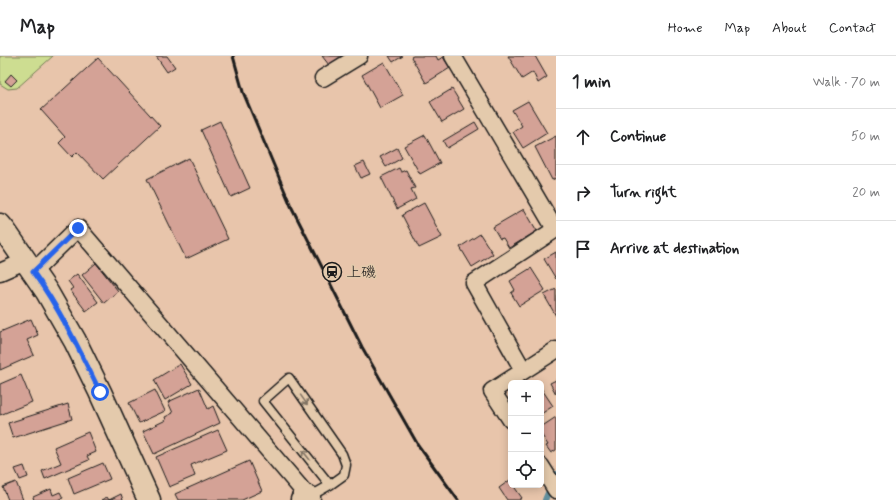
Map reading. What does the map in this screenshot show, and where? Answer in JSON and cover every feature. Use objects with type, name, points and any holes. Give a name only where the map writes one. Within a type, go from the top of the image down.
[{"type":"street","points":[[323,78],[359,56]]},
{"type":"street","points":[[453,56],[556,229],[474,283],[523,370]]},
{"type":"street","points":[[0,225],[47,292],[75,341],[149,500]]},
{"type":"street","points":[[0,272],[29,266],[78,228],[307,499]]},
{"type":"street","points":[[508,416],[492,391],[556,350]]},
{"type":"street","points":[[544,470],[554,482]]},
{"type":"lane","points":[[307,499],[330,485],[344,475],[346,465],[342,454],[289,378],[263,401],[330,485]]},
{"type":"green space","points":[[0,56],[53,56],[17,88],[8,89],[0,84]]},
{"type":"building","points":[[156,56],[167,56],[175,67],[167,72]]},
{"type":"building","points":[[322,56],[342,56],[329,65]]},
{"type":"building","points":[[389,56],[403,56],[393,62]]},
{"type":"building","points":[[436,56],[438,60],[443,57],[450,68],[426,83],[411,57]]},
{"type":"building","points":[[508,56],[535,56],[547,77],[538,83],[533,72],[522,79]]},
{"type":"building","points":[[98,58],[160,126],[103,179],[77,152],[72,157],[59,143],[65,137],[41,110]]},
{"type":"building","points":[[384,62],[403,95],[380,108],[362,75]]},
{"type":"building","points":[[11,74],[17,80],[11,86],[5,81]]},
{"type":"building","points":[[452,89],[464,109],[442,122],[430,102]]},
{"type":"building","points":[[528,101],[547,133],[523,148],[513,132],[522,126],[512,110]]},
{"type":"building","points":[[220,121],[250,188],[231,197],[201,130]]},
{"type":"building","points":[[475,122],[479,129],[447,148],[443,141]]},
{"type":"building","points":[[425,135],[440,163],[420,174],[404,146]]},
{"type":"building","points":[[556,136],[556,178],[552,180],[535,147]]},
{"type":"building","points":[[397,148],[402,158],[386,167],[380,157]]},
{"type":"building","points":[[189,158],[228,239],[186,259],[147,179]]},
{"type":"building","points":[[364,162],[370,174],[361,178],[355,166]]},
{"type":"building","points":[[399,168],[401,172],[406,170],[415,188],[411,189],[416,199],[397,209],[381,177]]},
{"type":"building","points":[[424,203],[442,237],[419,248],[402,215]]},
{"type":"building","points":[[524,209],[537,231],[509,248],[503,238],[500,239],[493,227]]},
{"type":"building","points":[[480,234],[493,254],[472,267],[460,247]]},
{"type":"building","points":[[556,252],[556,279],[544,259]]},
{"type":"building","points":[[96,263],[118,291],[104,303],[82,275]]},
{"type":"building","points":[[531,268],[545,290],[519,306],[511,293],[515,290],[510,281]]},
{"type":"building","points":[[77,274],[98,302],[86,311],[70,290],[73,288],[68,281]]},
{"type":"building","points":[[556,289],[556,316],[544,295]]},
{"type":"building","points":[[31,319],[38,335],[27,340],[34,355],[0,370],[0,332]]},
{"type":"building","points":[[180,364],[192,384],[165,400],[154,380]]},
{"type":"building","points":[[21,375],[32,402],[0,415],[0,384]]},
{"type":"building","points":[[556,380],[556,394],[550,383]]},
{"type":"building","points":[[199,388],[208,409],[213,406],[220,423],[154,454],[143,431],[166,420],[165,417],[173,413],[168,402]]},
{"type":"building","points":[[155,390],[165,411],[139,423],[129,403]]},
{"type":"building","points":[[544,392],[553,406],[544,412]]},
{"type":"building","points":[[68,404],[72,419],[13,438],[8,423]]},
{"type":"building","points":[[556,417],[556,450],[551,453],[546,446],[548,445],[544,439],[544,425]]},
{"type":"building","points":[[218,430],[227,450],[191,465],[195,476],[169,487],[156,457]]},
{"type":"building","points":[[88,432],[96,452],[87,456],[89,460],[45,479],[42,471],[61,463],[54,447]]},
{"type":"building","points":[[249,461],[262,491],[242,500],[178,500],[175,494]]},
{"type":"building","points":[[103,463],[110,479],[74,494],[68,478]]},
{"type":"building","points":[[24,466],[28,477],[20,480],[15,469]]},
{"type":"building","points":[[508,481],[508,488],[515,488],[522,498],[519,500],[507,500],[499,488]]},
{"type":"building","points":[[16,482],[23,500],[8,500],[3,487]]},
{"type":"building","points":[[51,489],[53,495],[60,492],[63,498],[58,500],[34,500],[33,497]]},
{"type":"building","points":[[121,494],[123,500],[109,500]]},
{"type":"building","points":[[107,497],[109,500],[101,500]]},
{"type":"waterway","points":[[545,500],[556,474]]},
{"type":"railway","points":[[233,56],[243,92],[291,206],[362,347],[418,445],[458,500]]},
{"type":"place","name":"上磯","points":[[332,272]]},
{"type":"route","points":[[78,228],[33,272],[47,292],[75,341],[100,392]]}]
